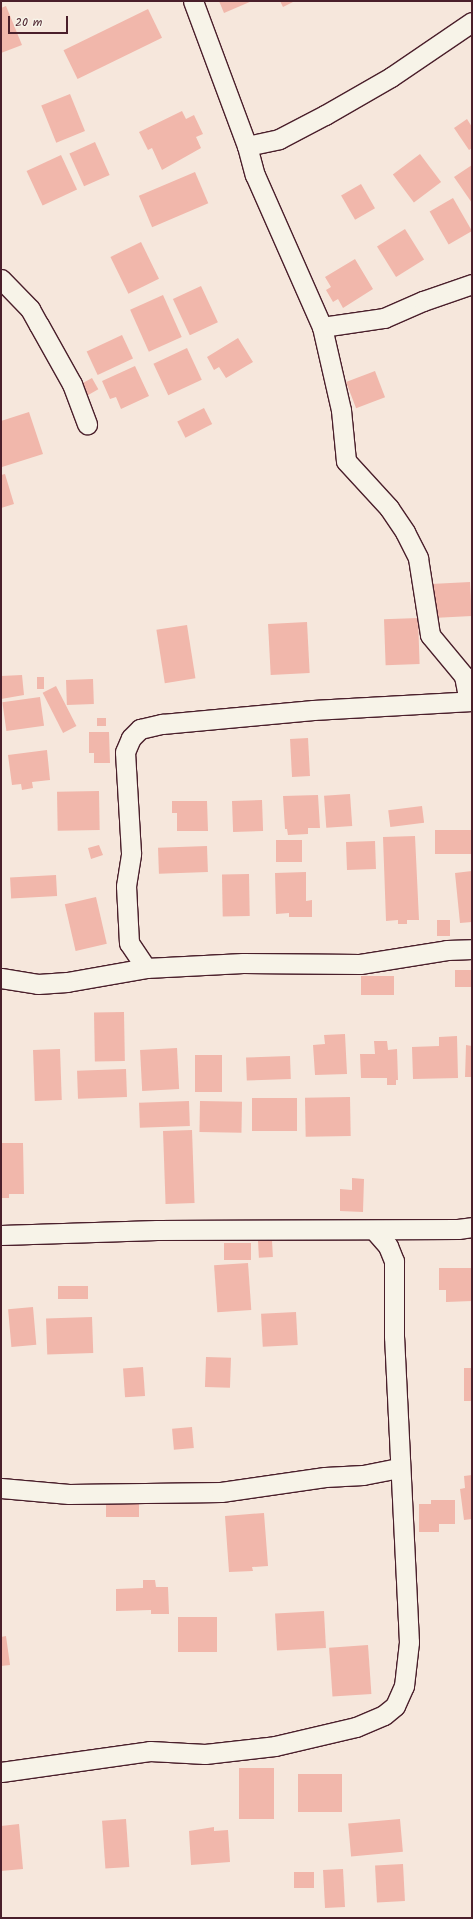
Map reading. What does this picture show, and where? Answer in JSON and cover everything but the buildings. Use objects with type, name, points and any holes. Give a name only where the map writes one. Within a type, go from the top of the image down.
[{"type":"street","points":[[146,968],[129,943],[126,886],[131,853],[125,752],[131,738],[140,729],[208,719],[470,701],[464,676],[430,635],[418,558],[405,532],[390,508],[346,461],[341,410],[322,327],[255,175],[247,146],[193,1]]},
{"type":"street","points":[[247,146],[279,139],[326,115],[392,77],[472,22]]},
{"type":"street","points":[[1,279],[30,309],[72,384],[87,424]]},
{"type":"street","points":[[322,327],[384,318],[424,301],[472,284]]},
{"type":"street","points":[[1,978],[38,984],[67,982],[146,968],[250,963],[360,964],[446,950],[472,949]]},
{"type":"street","points":[[1,1235],[157,1230],[374,1230],[472,1227]]},
{"type":"street","points":[[1,1772],[150,1751],[205,1754],[275,1746],[356,1727],[384,1715],[395,1706],[404,1686],[409,1642],[399,1468],[394,1337],[394,1261],[388,1246],[374,1230]]},
{"type":"street","points":[[1,1488],[69,1494],[221,1492],[325,1477],[363,1475],[399,1468]]}]
